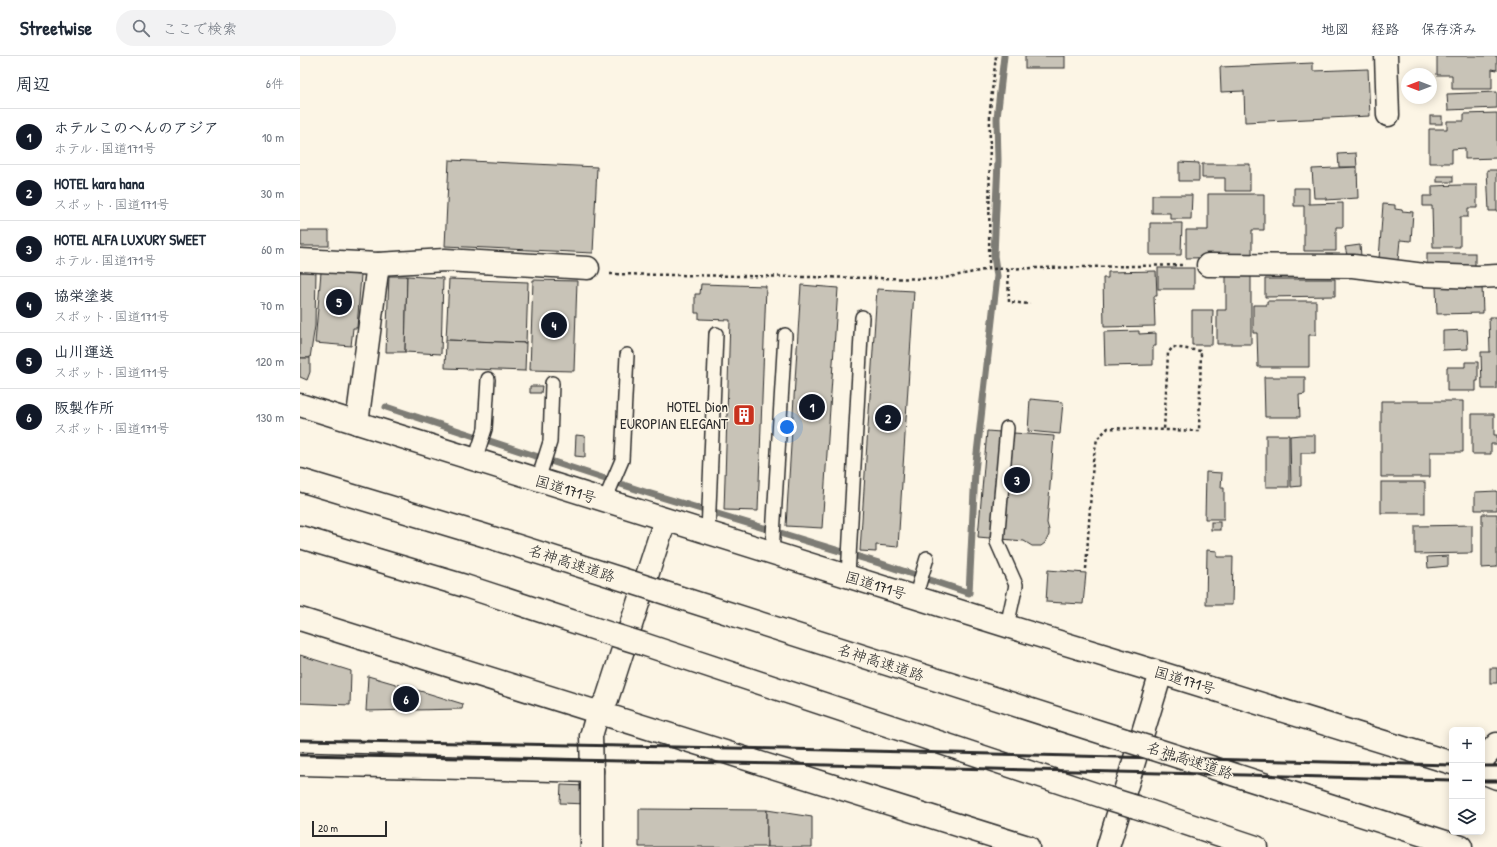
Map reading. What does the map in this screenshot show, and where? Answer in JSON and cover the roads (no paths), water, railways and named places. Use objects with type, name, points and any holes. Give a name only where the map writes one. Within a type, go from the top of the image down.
[{"type":"main road","points":[[1386,56],[1388,115]]},
{"type":"main road","points":[[300,260],[378,264],[445,260],[588,268]]},
{"type":"main road","points":[[357,423],[378,264]]},
{"type":"main road","points":[[1208,265],[1353,266],[1424,275],[1478,278],[1497,276]]},
{"type":"main road","name":"国道171号","points":[[300,405],[357,423],[477,452],[543,465],[611,487],[665,520],[708,518],[919,584],[1007,626],[1161,672],[1449,762]]},
{"type":"main road","name":"名神高速道路","points":[[300,480],[483,535],[1461,847]]},
{"type":"main road","points":[[592,847],[591,736],[598,712],[607,699],[665,520]]},
{"type":"main road","points":[[300,536],[465,586],[1256,847]]},
{"type":"main road","points":[[300,619],[1028,847]]},
{"type":"main road","points":[[1108,847],[1161,672]]},
{"type":"main road","points":[[1485,757],[1497,744]]},
{"type":"main road","points":[[300,764],[592,771]]},
{"type":"main road","points":[[1485,773],[1497,778]]},
{"type":"lane","points":[[849,562],[862,317]]},
{"type":"lane","points":[[708,518],[716,334]]},
{"type":"lane","points":[[773,539],[785,335]]},
{"type":"lane","points":[[611,487],[622,460],[627,354]]},
{"type":"lane","points":[[477,452],[485,429],[488,379]]},
{"type":"lane","points":[[543,465],[550,442],[552,383]]},
{"type":"lane","points":[[1007,428],[997,542],[1016,585],[1007,626]]},
{"type":"lane","points":[[919,584],[927,558]]},
{"type":"waterway","points":[[386,407],[648,493],[879,563],[969,593],[975,471],[997,276],[994,256],[998,160],[997,118],[1004,56]]},
{"type":"railway","points":[[300,740],[786,749],[1449,765]]},
{"type":"railway","points":[[300,755],[786,764],[1449,780]]},
{"type":"railway","points":[[1485,766],[1497,766]]},
{"type":"railway","points":[[1485,781],[1497,781]]},
{"type":"place","name":"山川運送","points":[[339,302]]},
{"type":"place","name":"協栄塗装","points":[[554,325]]},
{"type":"place","name":"ホテルこのへんのアジア","points":[[812,407]]},
{"type":"place","name":"HOTEL Dion EUROPIAN ELEGANT","points":[[744,415]]},
{"type":"place","name":"HOTEL kara hana","points":[[888,418]]},
{"type":"place","name":"HOTEL ALFA LUXURY SWEET","points":[[1017,480]]},
{"type":"place","name":"阪製作所","points":[[406,699]]}]
